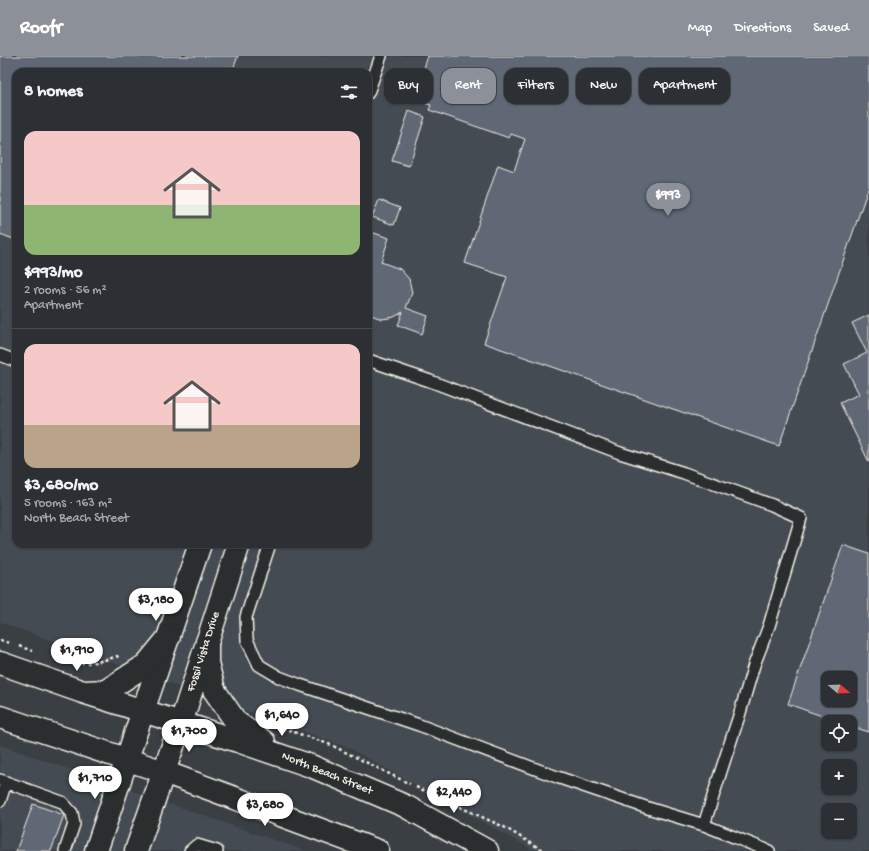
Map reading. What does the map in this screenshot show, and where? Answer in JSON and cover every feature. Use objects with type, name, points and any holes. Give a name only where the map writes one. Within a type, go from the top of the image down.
[{"type":"main road","points":[[96,851],[199,548]]},
{"type":"main road","name":"Fossil Vista Drive","points":[[136,851],[181,723],[238,548]]},
{"type":"main road","points":[[83,692],[106,691],[146,665],[168,637]]},
{"type":"main road","points":[[207,642],[207,663],[214,690],[236,722],[285,756]]},
{"type":"main road","name":"North Beach Street","points":[[0,663],[83,692],[285,756],[405,806],[487,851]]},
{"type":"main road","points":[[0,717],[164,772],[378,851]]},
{"type":"lane","points":[[372,82],[381,56]]},
{"type":"lane","points":[[0,356],[12,360]]},
{"type":"lane","points":[[372,361],[438,384],[620,453],[684,473],[772,505],[800,518],[769,626],[754,665],[704,825]]},
{"type":"lane","points":[[269,548],[246,617],[246,640],[259,665],[279,677],[557,777],[648,808],[704,825],[769,851]]},
{"type":"lane","points":[[0,801],[3,781],[62,802],[72,813],[74,824],[65,851]]},
{"type":"lane","points":[[190,851],[197,845],[217,851]]},
{"type":"path","points":[[0,640],[36,652]]},
{"type":"path","points":[[55,659],[85,664],[103,662],[117,656]]},
{"type":"path","points":[[275,726],[331,745],[402,781],[504,827],[544,851]]},
{"type":"shaded area","points":[[0,56],[869,56],[869,851],[535,851],[349,748],[0,622]]},
{"type":"shaded area","points":[[0,745],[306,851],[0,851]]},
{"type":"building","points":[[0,56],[238,56],[234,68],[12,68],[12,238],[0,234]]},
{"type":"building","points":[[428,56],[869,56],[869,186],[779,446],[484,343],[507,277],[465,263],[498,165],[514,171],[525,139],[511,134],[509,138],[429,110],[431,105],[427,104],[433,104],[433,68],[424,68]]},
{"type":"building","points":[[409,111],[425,117],[409,166],[392,161]]},
{"type":"building","points":[[379,200],[400,208],[394,225],[372,217]]},
{"type":"building","points":[[372,232],[389,238],[381,262],[400,269],[409,279],[412,293],[406,308],[428,316],[422,334],[398,325],[403,312],[394,317],[382,319],[372,315]]},
{"type":"building","points":[[869,315],[869,462],[840,403],[859,394],[844,364],[867,353],[852,323]]},
{"type":"building","points":[[843,545],[869,554],[869,732],[857,728],[857,715],[821,716],[788,704]]},
{"type":"building","points":[[33,804],[64,815],[51,851],[16,851]]}]
